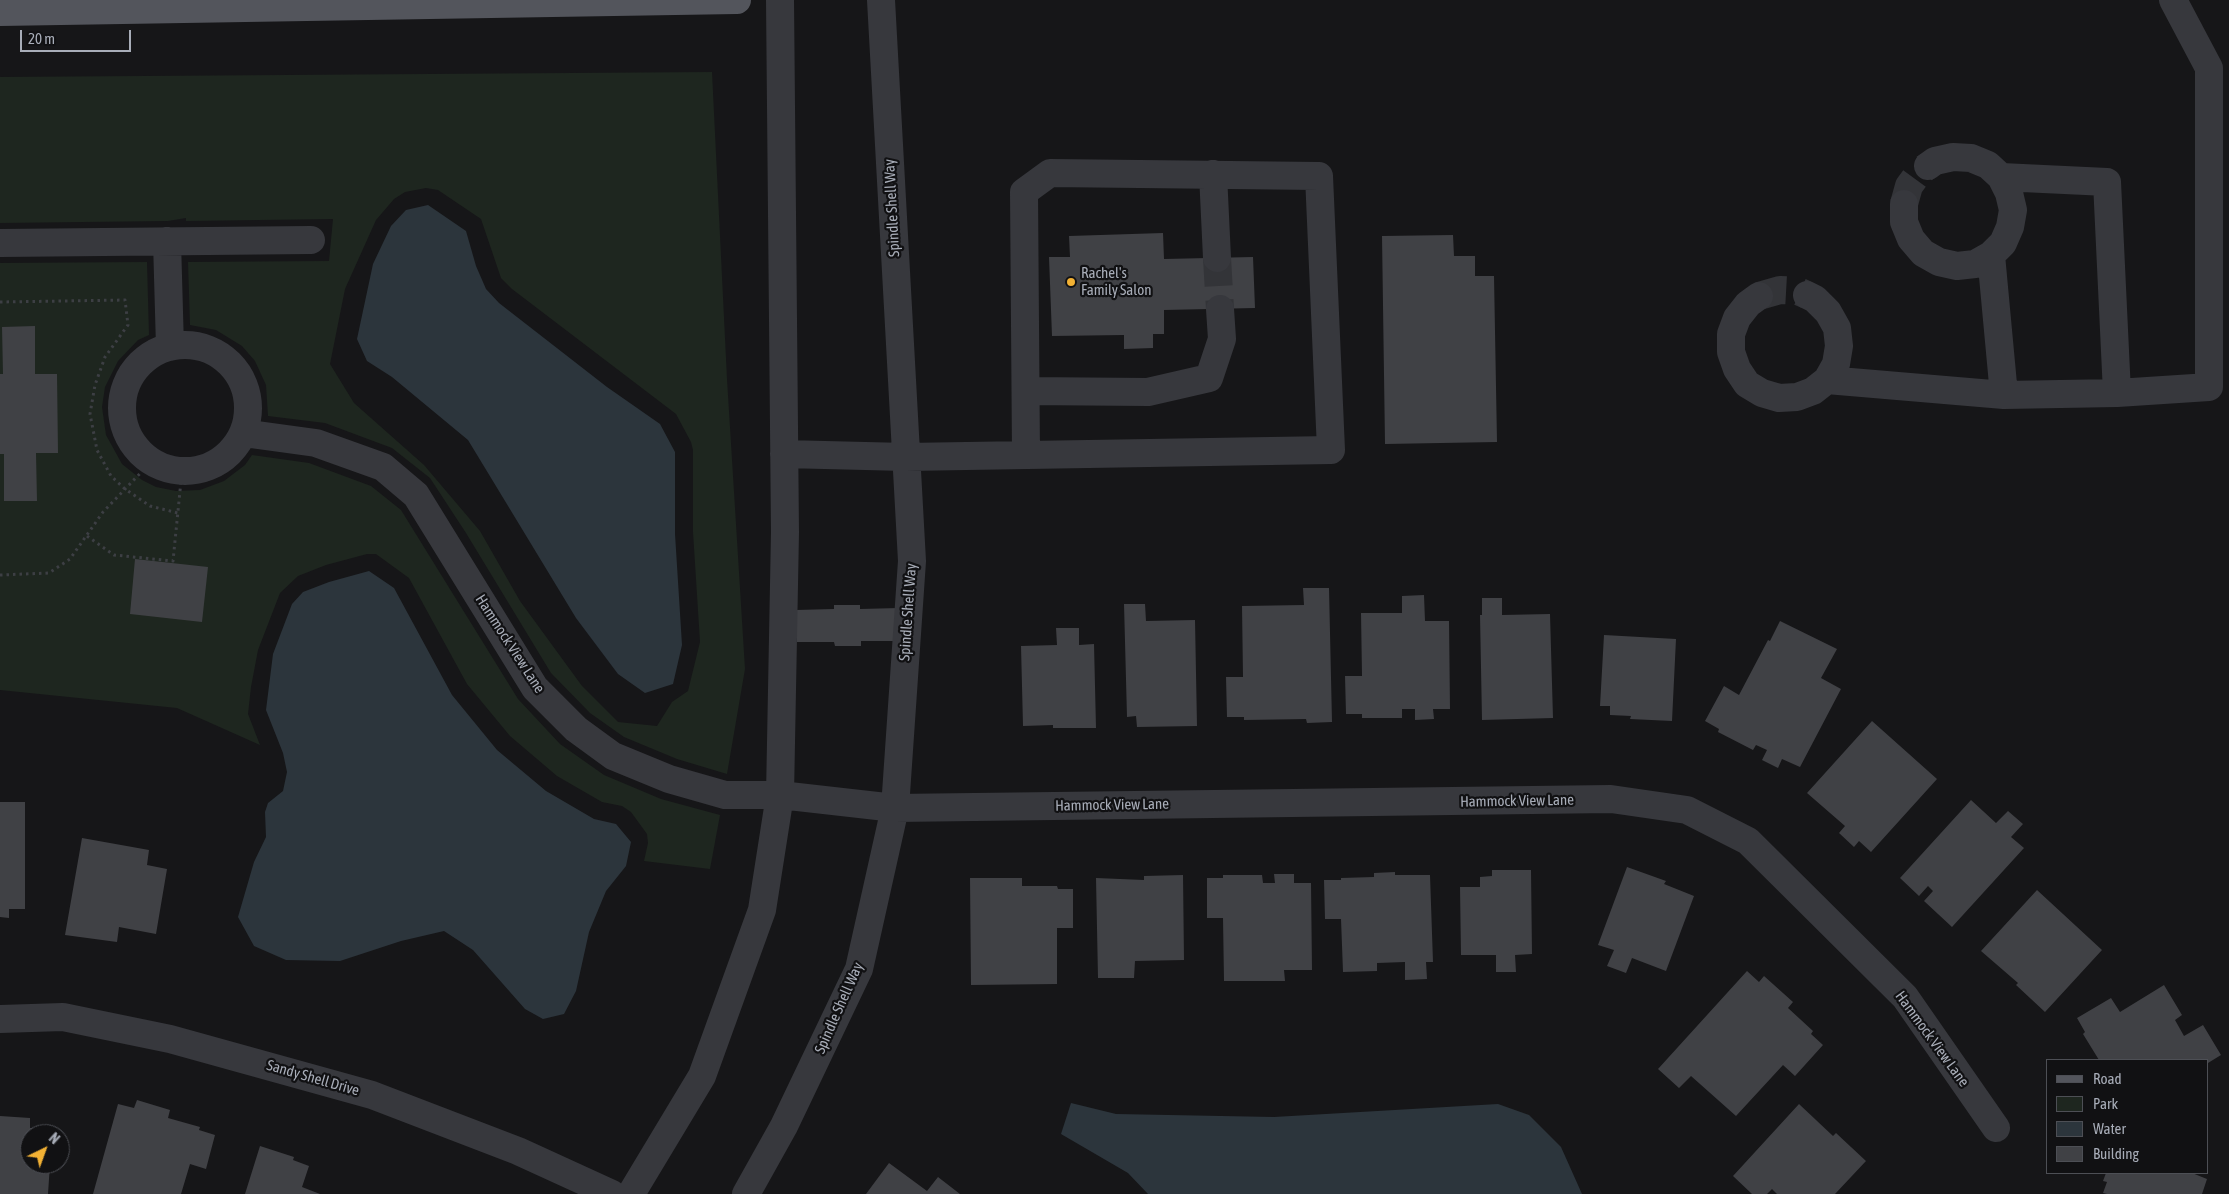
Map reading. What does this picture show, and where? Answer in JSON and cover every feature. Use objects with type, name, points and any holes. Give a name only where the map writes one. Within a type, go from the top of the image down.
[{"type":"main road","points":[[0,12],[737,0]]},
{"type":"street","points":[[631,1194],[702,1076],[762,910],[780,795],[785,542],[780,0]]},
{"type":"street","name":"Spindle Shell Way","points":[[746,1194],[784,1126],[859,969],[895,808],[912,561],[881,0]]},
{"type":"street","points":[[1826,380],[2004,395],[2117,393],[2209,387],[2209,68],[2173,0]]},
{"type":"street","points":[[1904,204],[1904,222],[1911,239],[1923,253],[1939,262],[1956,266],[1974,264],[1991,255],[2003,243],[2010,227],[2013,210],[2009,193],[2001,177],[1988,165],[1971,158],[1953,157],[1935,161],[1928,166]]},
{"type":"street","points":[[784,454],[906,457],[1331,450],[1319,176],[1050,173],[1024,192],[1026,455]]},
{"type":"street","points":[[1213,174],[1217,258]]},
{"type":"street","points":[[2001,177],[2107,182],[2117,393]]},
{"type":"street","points":[[0,243],[311,240]]},
{"type":"street","points":[[167,241],[170,347]]},
{"type":"street","points":[[1991,255],[2004,395]]},
{"type":"street","points":[[1760,296],[1748,304],[1737,318],[1731,334],[1731,352],[1736,369],[1747,384],[1762,394],[1779,398],[1796,397],[1813,391],[1826,380],[1836,364],[1839,346],[1837,328],[1828,312],[1815,299],[1807,295]]},
{"type":"street","points":[[1026,391],[1148,392],[1209,378],[1222,338],[1220,309]]},
{"type":"street","points":[[190,345],[209,350],[226,360],[239,376],[247,394],[248,414],[243,433],[233,450],[218,462],[201,470],[182,472],[166,468],[151,462],[136,448],[125,429],[122,408],[125,388],[135,369],[151,355],[170,347],[190,345]]},
{"type":"street","name":"Hammock View Lane","points":[[243,433],[316,443],[383,467],[416,495],[535,688],[576,729],[613,756],[669,779],[725,795],[780,795],[895,808],[1611,800],[1687,810],[1748,842],[1905,997],[1996,1128]]},
{"type":"street","name":"Sandy Shell Drive","points":[[0,1019],[62,1017],[170,1039],[372,1095],[518,1151],[612,1194]]},
{"type":"path","points":[[0,302],[124,300],[128,325],[105,357],[94,385],[90,414],[97,450],[111,476],[126,489],[150,506],[178,513]]},
{"type":"path","points":[[0,575],[49,573],[70,559],[103,512],[151,462]]},
{"type":"path","points":[[87,536],[114,555],[173,560],[182,472]]},
{"type":"green space","points":[[712,72],[727,379],[745,669],[727,774],[677,759],[624,737],[590,713],[551,673],[466,533],[430,478],[392,448],[325,423],[268,416],[266,385],[255,361],[242,346],[216,330],[190,325],[188,262],[329,261],[333,219],[186,221],[186,218],[168,221],[0,223],[0,77]],"holes":[[[426,188],[438,190],[481,219],[501,278],[512,289],[676,414],[691,442],[693,450],[693,532],[700,642],[688,691],[672,702],[657,726],[618,722],[582,686],[520,601],[480,531],[424,465],[354,403],[330,364],[345,289],[376,220],[394,199],[405,192]]]},
{"type":"green space","points":[[147,262],[149,335],[138,340],[118,361],[105,387],[102,407],[106,435],[122,464],[142,480],[156,487],[176,491],[200,490],[224,481],[245,465],[252,455],[309,463],[371,486],[401,510],[518,699],[560,744],[604,775],[661,799],[720,815],[710,869],[644,861],[648,843],[647,834],[631,812],[622,806],[602,802],[557,776],[510,736],[467,684],[409,578],[376,554],[367,554],[326,565],[298,576],[280,593],[258,650],[251,687],[248,714],[260,745],[177,708],[0,690],[0,263]]},
{"type":"water","points":[[428,205],[466,231],[476,266],[486,289],[499,303],[607,387],[660,424],[675,452],[675,534],[682,645],[673,684],[645,693],[618,674],[576,618],[468,440],[392,377],[367,361],[357,339],[373,264],[391,226],[406,210]]},
{"type":"water","points":[[369,571],[394,588],[452,695],[497,750],[546,791],[594,819],[616,824],[631,842],[626,866],[606,891],[589,932],[576,991],[564,1014],[543,1019],[525,1009],[473,950],[444,931],[401,941],[340,961],[286,960],[254,946],[238,917],[254,862],[266,837],[265,812],[268,803],[283,791],[287,772],[283,753],[266,710],[273,654],[292,604],[303,592],[329,582]]},
{"type":"water","points":[[1071,1103],[1116,1114],[1274,1117],[1498,1104],[1529,1115],[1561,1147],[1582,1194],[1148,1194],[1128,1173],[1061,1134]]},
{"type":"building","points":[[1163,233],[1164,259],[1253,257],[1255,308],[1164,310],[1164,334],[1153,334],[1153,348],[1124,349],[1124,335],[1052,336],[1049,257],[1070,257],[1069,236]]},
{"type":"building","points":[[1453,235],[1454,256],[1475,256],[1475,276],[1494,276],[1497,442],[1385,444],[1382,236]]},
{"type":"building","points":[[35,326],[35,374],[57,374],[58,453],[36,453],[37,501],[4,501],[4,454],[0,454],[0,374],[3,374],[2,327]]},
{"type":"building","points":[[135,559],[208,567],[202,622],[130,614]]},
{"type":"building","points":[[1303,588],[1329,588],[1332,722],[1307,723],[1306,719],[1244,720],[1244,717],[1227,717],[1226,677],[1243,677],[1242,606],[1304,605]]},
{"type":"building","points":[[1424,595],[1425,621],[1449,621],[1450,709],[1433,709],[1434,719],[1415,720],[1415,709],[1402,709],[1402,718],[1362,718],[1362,714],[1346,714],[1345,676],[1362,676],[1361,613],[1402,613],[1402,596]]},
{"type":"building","points":[[1482,598],[1502,598],[1502,615],[1550,614],[1553,718],[1482,720],[1480,615],[1482,615]]},
{"type":"building","points":[[1124,604],[1145,604],[1146,621],[1195,620],[1197,726],[1137,727],[1136,716],[1127,717]]},
{"type":"building","points":[[834,605],[860,605],[860,609],[899,608],[900,641],[861,641],[861,646],[835,646],[834,642],[797,642],[796,610],[834,609]]},
{"type":"building","points":[[1780,621],[1837,649],[1821,678],[1841,689],[1800,767],[1782,759],[1778,768],[1762,760],[1767,750],[1756,745],[1753,750],[1718,732],[1719,729],[1705,721],[1724,686],[1739,695]]},
{"type":"building","points":[[1056,628],[1079,628],[1079,645],[1094,644],[1096,728],[1053,728],[1053,725],[1023,726],[1021,646],[1057,645]]},
{"type":"building","points":[[1604,635],[1676,639],[1672,721],[1630,719],[1631,716],[1610,715],[1610,706],[1600,706]]},
{"type":"building","points":[[1872,721],[1937,779],[1871,852],[1859,841],[1854,847],[1839,833],[1845,826],[1807,793]]},
{"type":"building","points":[[1971,800],[1996,823],[2008,811],[2023,824],[2011,837],[2024,848],[1952,927],[1924,901],[1933,891],[1928,886],[1919,896],[1900,878]]},
{"type":"building","points":[[0,802],[25,802],[25,909],[9,909],[9,918],[0,917]]},
{"type":"building","points":[[82,838],[149,850],[147,865],[167,869],[156,934],[119,927],[117,942],[65,935]]},
{"type":"building","points":[[1627,867],[1666,881],[1664,884],[1694,896],[1666,971],[1632,958],[1626,973],[1607,966],[1614,950],[1598,945]]},
{"type":"building","points":[[1492,870],[1531,870],[1532,954],[1515,955],[1516,972],[1496,972],[1496,955],[1461,955],[1460,887],[1480,887],[1480,877],[1492,876]]},
{"type":"building","points":[[1395,872],[1395,875],[1430,875],[1433,962],[1426,962],[1427,979],[1405,980],[1405,962],[1377,963],[1377,971],[1343,972],[1341,919],[1325,919],[1324,880],[1374,877],[1374,873]]},
{"type":"building","points":[[1274,874],[1294,874],[1294,883],[1311,883],[1312,970],[1284,970],[1285,981],[1224,981],[1223,918],[1207,918],[1207,878],[1223,878],[1223,875],[1262,875],[1263,883],[1275,883]]},
{"type":"building","points":[[1183,875],[1184,960],[1135,961],[1134,978],[1098,978],[1096,878],[1144,880],[1144,876]]},
{"type":"building","points":[[970,878],[1022,878],[1022,886],[1057,886],[1058,889],[1073,889],[1073,928],[1057,928],[1057,984],[971,985]]},
{"type":"building","points":[[2037,890],[2102,950],[2045,1012],[2016,985],[2018,983],[1981,951]]},
{"type":"building","points":[[1747,971],[1759,982],[1764,976],[1793,1002],[1788,1008],[1813,1031],[1811,1034],[1823,1045],[1795,1076],[1783,1065],[1736,1116],[1691,1076],[1679,1088],[1658,1069]]},
{"type":"building","points":[[2164,985],[2182,1015],[2175,1020],[2184,1036],[2203,1025],[2221,1055],[2209,1062],[2209,1059],[2098,1059],[2083,1034],[2085,1032],[2077,1018],[2111,998],[2120,1012]]},
{"type":"building","points":[[137,1100],[170,1110],[168,1118],[200,1127],[199,1130],[215,1135],[206,1169],[190,1164],[181,1194],[93,1194],[118,1104],[134,1108]]},
{"type":"building","points":[[1799,1104],[1833,1136],[1836,1133],[1866,1161],[1835,1194],[1777,1194],[1772,1189],[1767,1194],[1752,1194],[1733,1176]]},
{"type":"building","points":[[0,1116],[30,1118],[30,1124],[20,1124],[20,1174],[49,1174],[48,1194],[0,1194]]},
{"type":"building","points":[[260,1146],[294,1157],[293,1160],[309,1166],[302,1187],[320,1194],[245,1194]]},
{"type":"building","points":[[889,1163],[927,1191],[938,1177],[960,1194],[866,1194]]},
{"type":"building","points":[[2106,1174],[2194,1174],[2207,1179],[2202,1194],[2107,1194],[2103,1193],[2107,1182],[2103,1181]]},
{"type":"tunnel","points":[[1904,204],[1909,186],[1920,171],[1928,166]]},
{"type":"tunnel","points":[[1217,258],[1220,309]]},
{"type":"tunnel","points":[[1759,296],[1780,290],[1798,291],[1807,295]]},
{"type":"place","name":"Rachel's Family Salon","points":[[1071,282]]}]
